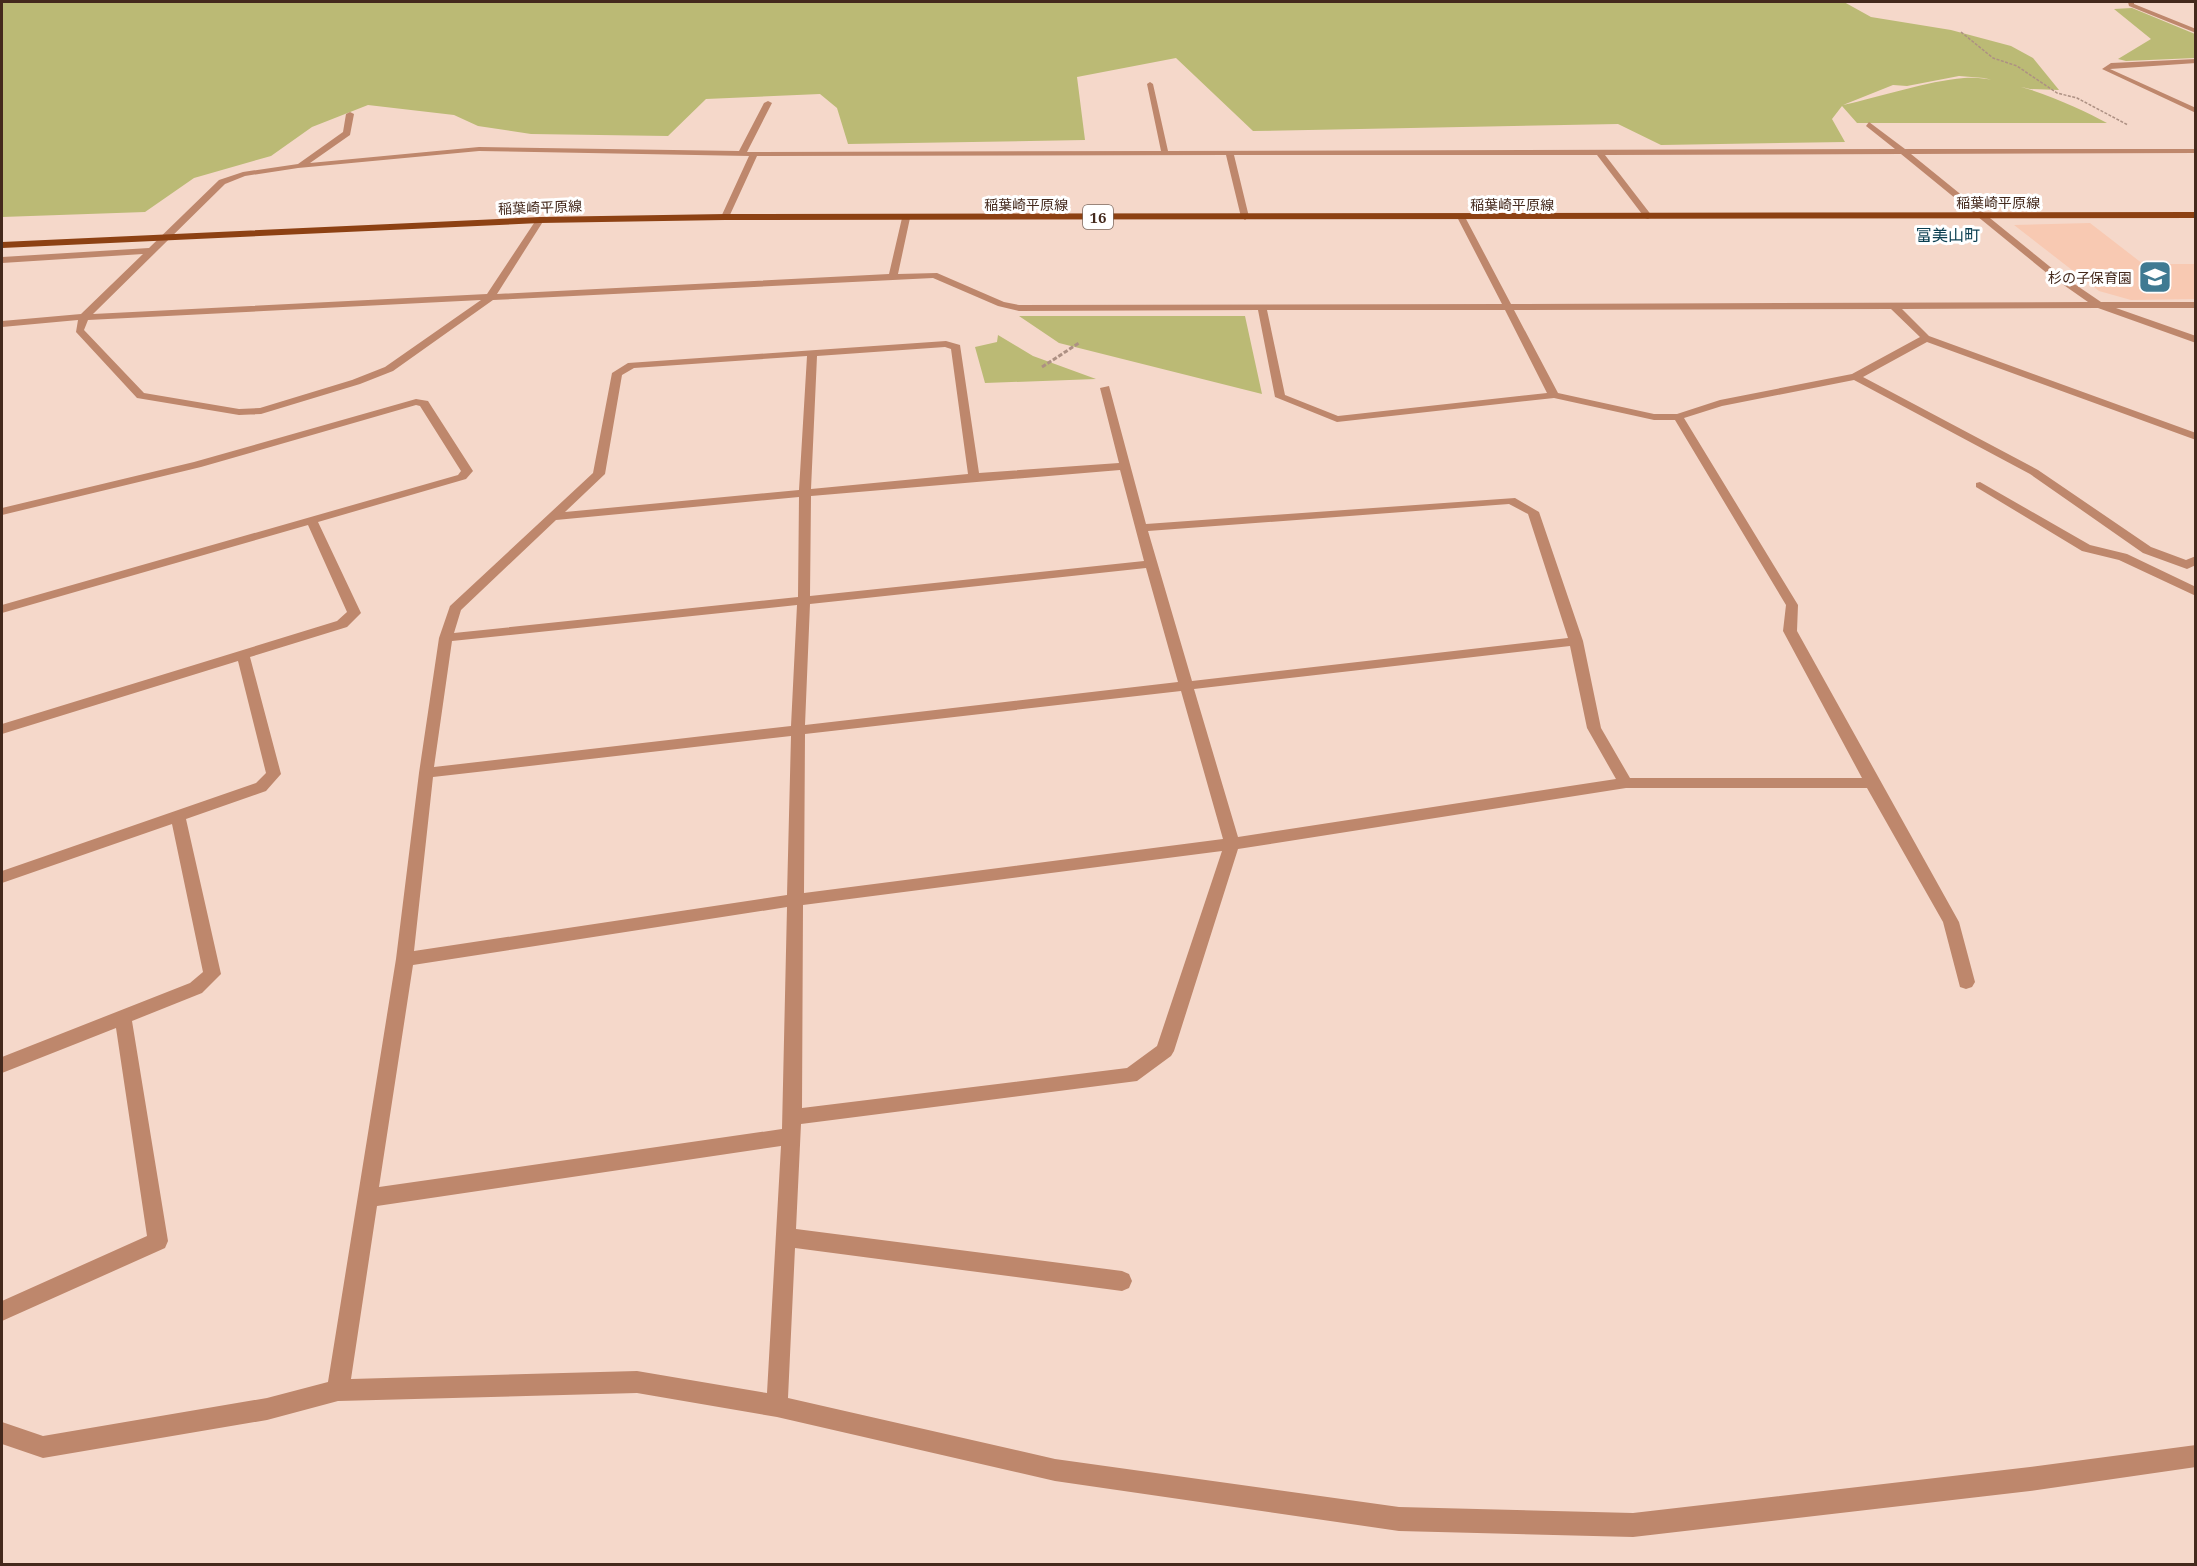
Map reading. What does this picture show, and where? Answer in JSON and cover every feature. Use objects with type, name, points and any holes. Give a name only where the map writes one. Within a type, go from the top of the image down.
[{"type":"main road","name":"稲葉崎平原線","points":[[2,245],[540,220],[725,217],[2196,215]]},
{"type":"street","points":[[2131,2],[2132,5],[2196,31]]},
{"type":"street","points":[[2196,61],[2111,65],[2105,69],[2196,111]]},
{"type":"street","points":[[1150,84],[1165,153]]},
{"type":"street","points":[[742,153],[768,103]]},
{"type":"street","points":[[2183,105],[2196,105]]},
{"type":"street","points":[[298,166],[347,133],[350,114]]},
{"type":"street","points":[[1869,124],[1981,215],[2098,305],[2196,340]]},
{"type":"street","points":[[540,220],[489,299],[389,369],[356,382],[261,411],[239,412],[141,396],[79,330],[84,317],[222,182],[243,174],[298,166],[479,149],[754,154],[2196,151]]},
{"type":"street","points":[[1599,152],[1648,216]]},
{"type":"street","points":[[1229,153],[1245,217]]},
{"type":"street","points":[[725,217],[754,154]]},
{"type":"street","points":[[1461,217],[1554,395]]},
{"type":"street","points":[[893,278],[906,218]]},
{"type":"street","points":[[2,260],[150,250]]},
{"type":"street","points":[[2,324],[84,317],[489,299],[934,275],[1001,304],[1018,308],[2196,305]]},
{"type":"street","points":[[1894,306],[1926,338],[2196,437]]},
{"type":"street","points":[[1262,307],[1280,396],[1337,419],[1554,395],[1654,417],[1678,417],[1720,403],[1855,377],[1926,338]]},
{"type":"street","points":[[338,1389],[405,959],[426,773],[446,638],[455,609],[599,474],[617,373],[632,365],[946,344],[956,347],[974,477]]},
{"type":"street","points":[[777,1406],[791,1127],[798,730],[812,354]]},
{"type":"street","points":[[1855,377],[2034,472],[2147,550],[2187,565],[2196,560]]},
{"type":"street","points":[[368,1198],[791,1127],[1131,1076],[1165,1051],[1232,844],[1188,684],[1141,528],[1105,387]]},
{"type":"street","points":[[2,511],[197,465],[405,405],[424,403],[467,471],[462,477],[2,609]]},
{"type":"street","points":[[1678,417],[1792,604],[1790,631],[1872,783],[1951,922],[1966,982]]},
{"type":"street","points":[[554,517],[974,477],[1125,466]]},
{"type":"street","points":[[1980,485],[2086,549],[2123,557],[2196,592]]},
{"type":"street","points":[[1141,528],[1511,500],[1533,512],[1576,641],[1593,728],[1626,783]]},
{"type":"street","points":[[2,729],[342,624],[354,613],[312,521]]},
{"type":"street","points":[[446,638],[1152,564]]},
{"type":"street","points":[[426,773],[1576,641]]},
{"type":"street","points":[[2,877],[261,787],[274,774],[243,654]]},
{"type":"street","points":[[405,959],[795,900],[1232,844],[1626,783],[1872,783]]},
{"type":"street","points":[[2,1065],[196,988],[212,974],[178,816]]},
{"type":"street","points":[[2,1311],[158,1241],[123,1018]]},
{"type":"street","points":[[786,1236],[1122,1281]]},
{"type":"street","points":[[2,1433],[43,1447],[267,1409],[338,1389],[637,1382],[777,1406],[1055,1470],[1399,1520],[1633,1524],[2030,1479],[2196,1456]]},
{"type":"path","points":[[1961,32],[1993,58],[2017,66],[2057,93],[2077,98],[2176,151]]},
{"type":"path","points":[[1042,366],[1079,343]]},
{"type":"shaded area","points":[[2,2],[1844,2],[1871,17],[1951,30],[2011,46],[2033,58],[2059,90],[2022,87],[2076,107],[2107,123],[1857,123],[1842,106],[1832,119],[1845,142],[1661,145],[1618,124],[1253,131],[1176,58],[1077,77],[1085,140],[848,144],[837,108],[820,94],[706,99],[668,136],[531,134],[478,126],[454,115],[368,105],[312,127],[271,156],[194,178],[145,212],[2,217]],"holes":[[[1959,76],[1984,78],[1991,80],[1980,78],[1950,80],[1843,105],[1893,85],[1907,86]]]},
{"type":"shaded area","points":[[2132,8],[2195,34],[2195,58],[2126,61],[2118,59],[2151,39],[2114,9]]},
{"type":"shaded area","points":[[2090,223],[2143,264],[2195,264],[2195,299],[2131,300],[2099,291],[2014,225]]},
{"type":"shaded area","points":[[1019,316],[1245,316],[1262,394],[1059,343]]},
{"type":"shaded area","points":[[998,335],[1033,356],[1096,379],[985,383],[975,347],[997,342]]},
{"type":"place","name":"杉の子保育園","points":[[2155,277]]},
{"type":"district","name":"富美山町","points":[[1948,235]]}]
